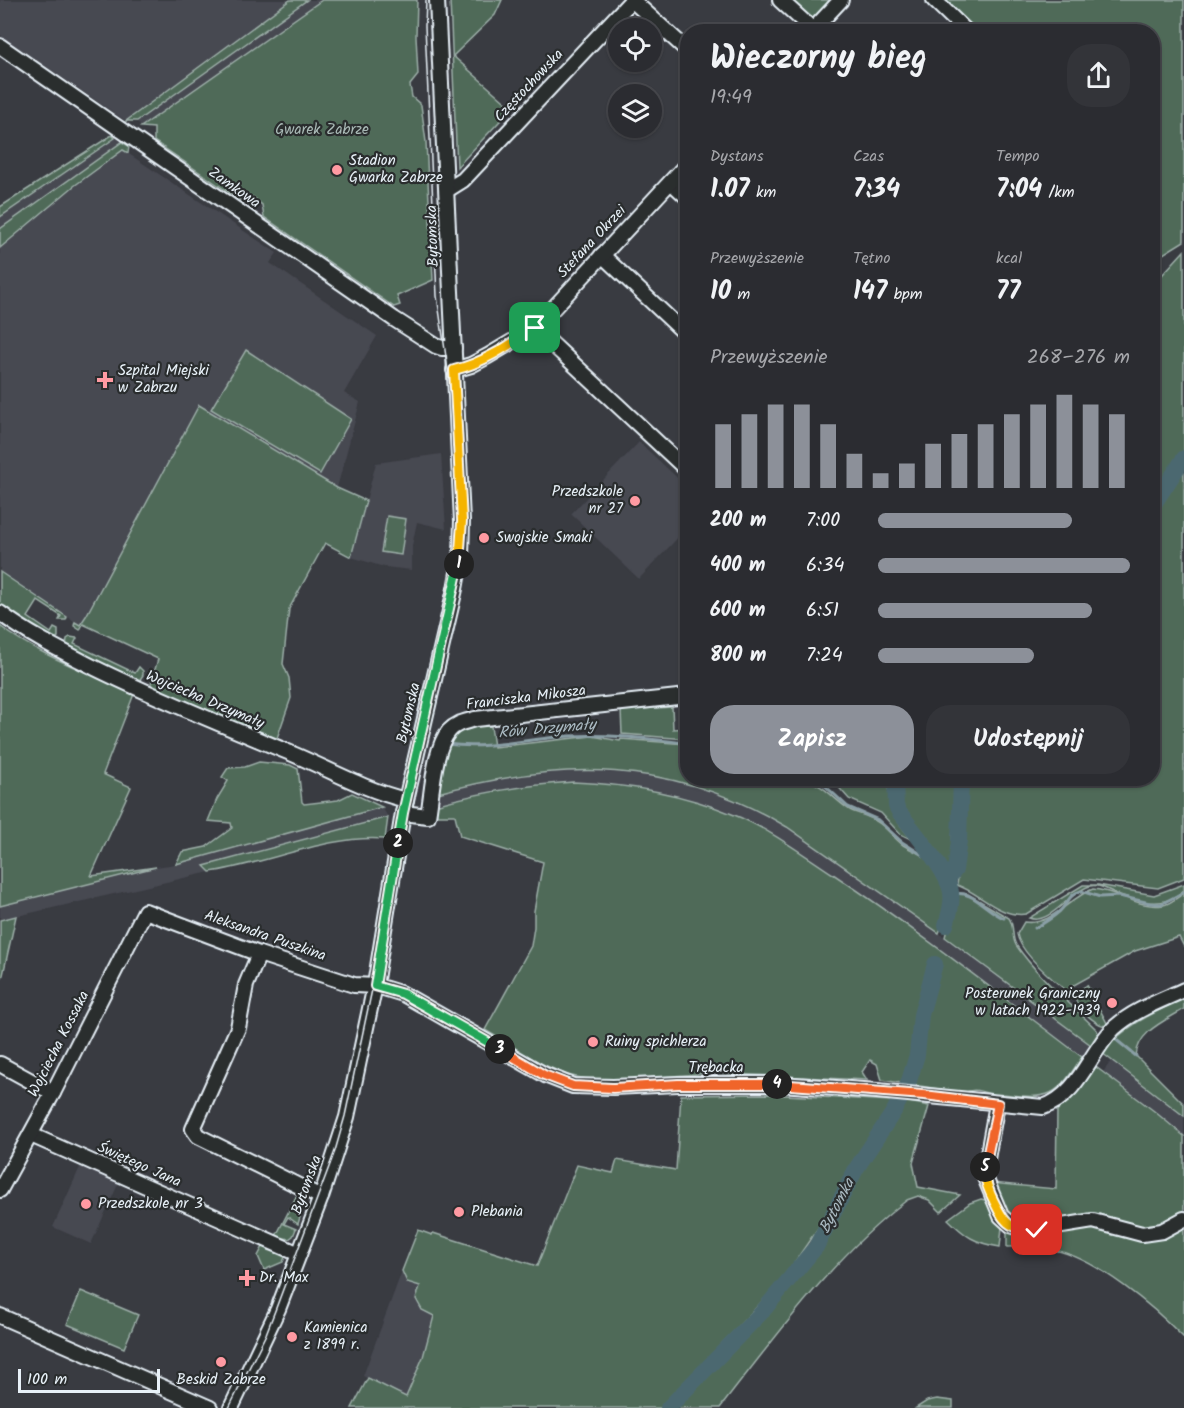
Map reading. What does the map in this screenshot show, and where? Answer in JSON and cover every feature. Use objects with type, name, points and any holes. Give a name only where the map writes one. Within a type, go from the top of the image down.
[{"type":"street","name":"Bytomska","points":[[231,1408],[267,1334],[299,1254],[321,1197],[347,1117],[375,986],[404,806],[461,556],[462,521],[437,0]]},
{"type":"street","name":"Częstochowska","points":[[447,190],[463,180],[632,0]]},
{"type":"street","points":[[632,0],[680,44]]},
{"type":"street","points":[[780,0],[808,24]]},
{"type":"street","points":[[820,24],[841,0]]},
{"type":"street","points":[[934,0],[960,24]]},
{"type":"street","name":"Zamkowa","points":[[0,46],[394,319],[436,346],[446,349],[454,348]]},
{"type":"street","name":"Stefana Okrzei","points":[[454,370],[471,365],[535,328],[680,172]]},
{"type":"street","points":[[671,182],[680,190]]},
{"type":"street","points":[[602,255],[680,328]]},
{"type":"street","points":[[535,328],[680,463]]},
{"type":"street","name":"Wojciecha Drzymały","points":[[0,613],[57,649],[143,691],[288,752],[404,806]]},
{"type":"street","name":"Franciszka Mikosza","points":[[404,806],[428,816],[442,746],[450,730],[460,723],[474,719],[680,697]]},
{"type":"street","name":"Aleksandra Puszkina","points":[[145,911],[260,954],[354,985],[375,986]]},
{"type":"street","name":"Wojciecha Kossaka","points":[[2,1180],[31,1135],[145,911]]},
{"type":"street","points":[[260,954],[248,978],[238,1028],[193,1128],[198,1136],[321,1197]]},
{"type":"street","name":"Trębacka","points":[[375,986],[403,994],[544,1075],[573,1086],[613,1088],[678,1084],[781,1084],[924,1095],[1032,1107],[1043,1107],[1055,1103],[1076,1082],[1099,1045],[1115,1028],[1140,1010],[1184,990]]},
{"type":"street","points":[[0,1065],[53,1093]]},
{"type":"street","points":[[998,1104],[984,1175],[1000,1216],[1011,1225],[1025,1230],[1037,1230],[1093,1221],[1142,1234],[1162,1231],[1184,1219]]},
{"type":"street","name":"Świętego Jana","points":[[31,1135],[299,1254]]},
{"type":"street","points":[[0,1316],[210,1408]]},
{"type":"shaded area","points":[[0,0],[290,0],[126,121],[0,35]]},
{"type":"shaded area","points":[[307,0],[322,0],[141,127],[137,121]]},
{"type":"shaded area","points":[[115,138],[122,142],[0,229],[0,217]]},
{"type":"shaded area","name":"Szpital Miejski w Zabrzu","points":[[123,150],[277,253],[270,263],[377,336],[344,393],[360,402],[337,488],[199,405],[80,625],[0,572],[0,248],[72,187]]},
{"type":"shaded area","name":"Przedszkole nr 27","points":[[639,442],[680,480],[680,535],[639,579],[571,514]]},
{"type":"shaded area","points":[[441,454],[446,529],[417,522],[412,546],[412,570],[384,567],[351,557],[376,463]]},
{"type":"shaded area","points":[[575,770],[641,774],[680,782],[680,786],[703,788],[761,812],[810,842],[939,933],[1091,1045],[1082,1057],[920,934],[780,839],[734,814],[702,803],[639,788],[573,782],[509,789],[468,796],[435,805],[434,794],[509,776]]},
{"type":"shaded area","points":[[382,807],[388,817],[205,865],[210,872],[0,920],[0,906],[176,864]]},
{"type":"shaded area","points":[[1112,1060],[1184,1116],[1184,1136],[1103,1072]]},
{"type":"shaded area","name":"Przedszkole nr 3","points":[[81,1165],[119,1182],[91,1244],[53,1227]]},
{"type":"shaded area","points":[[402,1271],[407,1282],[420,1286],[434,1315],[423,1357],[406,1398],[363,1376]]},
{"type":"green space","points":[[290,0],[307,0],[137,121],[126,121]]},
{"type":"green space","name":"Gwarek Zabrze","points":[[322,0],[417,0],[418,75],[410,85],[412,97],[421,105],[426,142],[433,280],[397,296],[400,305],[394,307],[264,217],[262,205],[253,197],[240,200],[154,141],[154,128],[141,127]]},
{"type":"green space","points":[[450,0],[502,0],[495,15],[453,56],[512,108],[457,167]]},
{"type":"green space","points":[[786,0],[836,0],[819,19],[812,21]]},
{"type":"green space","points":[[939,0],[1184,0],[1184,241],[1160,256],[1160,24],[965,24]]},
{"type":"green space","points":[[112,135],[115,138],[0,217],[0,207]]},
{"type":"green space","points":[[122,142],[129,146],[128,153],[123,150],[74,186],[0,248],[0,229]]},
{"type":"green space","points":[[1184,251],[1184,453],[1160,485],[1160,277]]},
{"type":"green space","points":[[246,350],[351,419],[320,474],[211,409]]},
{"type":"green space","points":[[199,405],[337,488],[366,501],[351,557],[325,543],[289,609],[283,664],[289,678],[291,698],[276,741],[150,687],[158,659],[83,624],[80,630],[74,626],[75,622],[80,625],[86,616]]},
{"type":"green space","points":[[1184,470],[1184,878],[1158,888],[1084,879],[1026,914],[999,909],[957,885],[965,828],[968,786],[1160,786],[1160,506]]},
{"type":"green space","points":[[387,516],[406,519],[401,555],[381,552]]},
{"type":"green space","points":[[0,572],[67,617],[66,620],[59,620],[61,616],[38,601],[28,617],[51,633],[54,628],[58,630],[58,637],[53,640],[47,638],[0,606]]},
{"type":"green space","points":[[0,626],[47,654],[134,694],[103,774],[131,787],[91,876],[156,867],[0,906]]},
{"type":"green space","points":[[77,638],[74,644],[135,673],[139,667],[143,675],[139,681],[134,681],[66,646],[67,639]]},
{"type":"green space","points":[[672,707],[673,729],[680,728],[680,738],[622,734],[621,710]]},
{"type":"green space","points":[[491,726],[494,747],[592,736],[620,741],[621,739],[680,743],[680,783],[658,777],[615,772],[571,771],[526,775],[434,794],[442,757],[449,739],[462,728]]},
{"type":"green space","points":[[259,762],[290,765],[298,769],[304,804],[338,800],[352,793],[382,807],[176,864],[182,852],[206,847],[232,828],[231,823],[208,821],[228,781],[222,777],[228,768],[245,767]]},
{"type":"green space","points":[[573,782],[634,787],[674,795],[713,807],[758,826],[897,918],[1082,1057],[1065,1080],[1051,1093],[1032,1096],[1003,1094],[999,1097],[977,1090],[964,1093],[882,1080],[877,1064],[870,1060],[862,1072],[867,1080],[711,1073],[608,1081],[567,1075],[540,1063],[485,1030],[531,946],[534,911],[543,862],[460,836],[455,815],[437,815],[435,805],[503,790]]},
{"type":"green space","points":[[693,786],[819,786],[850,810],[880,823],[903,845],[924,856],[941,872],[948,897],[939,933],[787,827],[744,804]]},
{"type":"green space","points":[[838,786],[888,786],[895,818],[911,839],[900,834],[881,813],[849,799]]},
{"type":"green space","points":[[898,786],[954,786],[950,867],[947,869],[943,866],[902,809]]},
{"type":"green space","points":[[388,817],[385,839],[363,839],[320,845],[210,872],[204,866]]},
{"type":"green space","points":[[1184,884],[1184,890],[1162,902],[1135,900],[1101,887],[1090,886],[1082,889],[1045,917],[1029,918],[1083,885],[1098,885],[1154,895]]},
{"type":"green space","points":[[1093,889],[1154,906],[1168,903],[1184,893],[1184,947],[1179,937],[1135,951],[1072,986],[1068,992],[1030,958],[1017,934],[1024,922],[1044,920]]},
{"type":"green space","points":[[953,892],[968,894],[1009,918],[1016,945],[1025,957],[1044,979],[1097,1030],[1098,1033],[1091,1045],[945,937],[954,901]]},
{"type":"green space","points":[[16,916],[3,975],[0,981],[0,920]]},
{"type":"green space","points":[[1087,985],[1108,1025],[1096,1022],[1078,1004],[1077,994]]},
{"type":"green space","points":[[1184,998],[1184,1009],[1147,1033],[1138,1047],[1136,1056],[1184,1104],[1184,1116],[1102,1053],[1129,1028]]},
{"type":"green space","points":[[1092,1064],[1184,1136],[1184,1214],[1162,1227],[1031,1227],[1010,1218],[991,1183],[1056,1189],[1057,1110],[1073,1096]]},
{"type":"green space","points":[[767,1094],[893,1101],[848,1172],[818,1228],[794,1263],[769,1294],[661,1408],[352,1408],[368,1378],[406,1397],[423,1357],[434,1316],[422,1310],[416,1299],[420,1286],[407,1282],[402,1271],[418,1230],[537,1266],[577,1165],[613,1173],[617,1160],[676,1170],[681,1095]]},
{"type":"green space","points":[[904,1101],[929,1106],[913,1163],[918,1187],[960,1195],[941,1212],[929,1200],[918,1196],[907,1200],[880,1222],[830,1272],[720,1408],[676,1408],[740,1344],[820,1247],[858,1171]]},
{"type":"green space","points":[[296,1197],[303,1207],[298,1224],[288,1217],[284,1224],[296,1229],[293,1236],[289,1239],[276,1236]]},
{"type":"green space","points":[[985,1200],[1002,1227],[1000,1247],[971,1238],[948,1219],[970,1203]]},
{"type":"green space","points":[[1184,1223],[1184,1338],[1124,1285],[1088,1263],[1048,1249],[1007,1247],[1009,1230],[1085,1225],[1145,1239]]},
{"type":"green space","points":[[265,1243],[268,1250],[285,1257],[283,1262],[264,1270],[258,1256]]},
{"type":"green space","points":[[81,1291],[138,1315],[124,1348],[67,1324]]},
{"type":"green space","points":[[937,1399],[953,1401],[953,1408],[916,1408],[927,1401]]},
{"type":"waterway","name":"Bytomka","points":[[1160,495],[1184,458]]},
{"type":"waterway","name":"Rów Drzymały","points":[[447,744],[478,746],[555,737],[586,736],[629,737],[680,742]]},
{"type":"waterway","name":"Rów Drzymały","points":[[825,786],[848,807],[878,820],[902,842],[937,864]]},
{"type":"waterway","name":"Bytomka","points":[[895,786],[896,806],[899,812],[944,874],[951,892],[946,925]]},
{"type":"waterway","name":"Bytomka","points":[[947,880],[955,870],[959,841],[961,786]]},
{"type":"waterway","points":[[1035,928],[1057,914],[1071,897],[1081,891],[1100,897],[1119,896],[1161,904],[1184,892]]},
{"type":"waterway","points":[[951,895],[958,893],[972,897],[1004,918]]},
{"type":"waterway","name":"Bytomka","points":[[668,1408],[762,1312],[816,1247],[856,1169],[894,1111],[908,1084],[917,1055],[921,1015],[935,964]]},
{"type":"waterway","points":[[1114,1038],[1136,1056]]},
{"type":"tram line","points":[[229,1408],[266,1334],[335,1151],[345,1116],[373,985],[401,812],[453,589],[458,556],[460,521],[453,404],[437,296],[425,26],[426,0]]},
{"type":"place","name":"Stadion Gwarka Zabrze","points":[[337,170]]},
{"type":"place","name":"Szpital Miejski w Zabrzu","points":[[105,380]]},
{"type":"place","name":"Przedszkole nr 27","points":[[635,501]]},
{"type":"place","name":"Swojskie Smaki","points":[[484,538]]},
{"type":"place","name":"Posterunek Graniczny w latach 1922-1939","points":[[1112,1003]]},
{"type":"place","name":"Ruiny spichlerza","points":[[593,1042]]},
{"type":"place","name":"Przedszkole nr 3","points":[[86,1204]]},
{"type":"place","name":"Plebania","points":[[459,1212]]},
{"type":"place","name":"Dr. Max","points":[[247,1278]]},
{"type":"place","name":"Kamienica z 1899 r.","points":[[292,1337]]},
{"type":"place","name":"Beskid Zabrze","points":[[221,1362]]},
{"type":"route","points":[[535,328],[471,365],[454,370],[462,521],[461,556],[403,813],[375,986],[403,994],[544,1075],[573,1086],[613,1088],[678,1084],[781,1084],[924,1095],[998,1104],[985,1167],[986,1182],[1000,1216],[1005,1222],[1016,1228],[1037,1230]]}]
